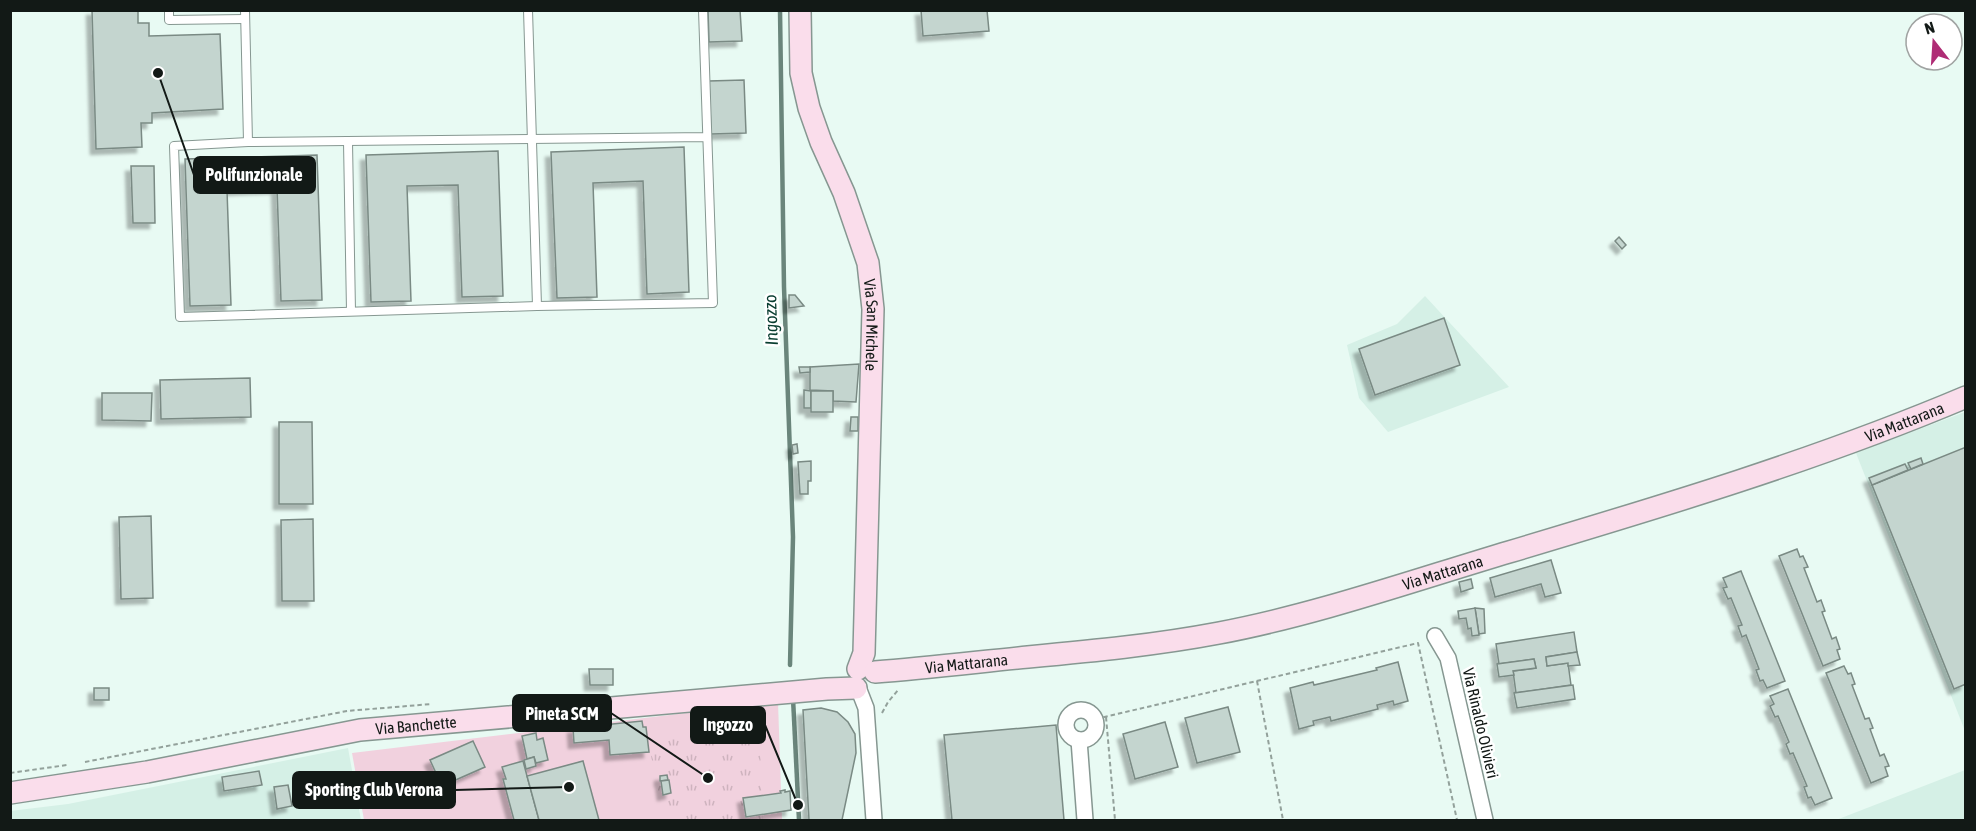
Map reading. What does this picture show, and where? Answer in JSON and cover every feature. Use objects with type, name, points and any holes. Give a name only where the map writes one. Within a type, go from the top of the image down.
[{"type":"street","name":"Via San Michele","points":[[800,10],[801,73],[809,108],[820,142],[844,193],[868,263],[873,309],[865,680]]},
{"type":"street","name":"Via Mattarana","points":[[865,680],[901,670],[1140,646],[1266,623],[1652,509],[1873,435],[1965,397]]},
{"type":"street","name":"Via Rinaldo Olivieri","points":[[1435,636],[1448,658],[1485,820]]},
{"type":"street","name":"Via Banchette","points":[[10,793],[147,772],[360,730],[827,689],[865,680]]},
{"type":"street","points":[[865,680],[874,820]]},
{"type":"street","points":[[1078,710],[1101,718],[1094,735],[1085,740],[1071,736],[1066,728],[1070,715],[1078,710]]},
{"type":"street","points":[[1079,740],[1085,820]]},
{"type":"lane","points":[[168,10],[169,20],[245,15],[248,142]]},
{"type":"lane","points":[[528,10],[537,306]]},
{"type":"lane","points":[[703,10],[713,303],[180,317],[174,146],[248,142],[707,137]]},
{"type":"lane","points":[[348,142],[351,311]]},
{"type":"path","points":[[1115,820],[1101,718],[1418,643],[1457,820]]},
{"type":"path","points":[[880,717],[888,702],[904,684],[901,670]]},
{"type":"path","points":[[1257,681],[1283,820]]},
{"type":"shaded area","points":[[1425,296],[1509,387],[1388,432],[1359,398],[1347,345],[1397,324]]},
{"type":"shaded area","points":[[1965,412],[1965,731],[1856,453]]},
{"type":"shaded area","points":[[348,748],[361,820],[11,820],[10,811],[68,804]]},
{"type":"shaded area","points":[[1965,770],[1965,820],[1836,820]]},
{"type":"green space","points":[[778,702],[782,820],[364,820],[352,753]]},
{"type":"green space","points":[[759,724],[763,820],[664,820],[647,736]]},
{"type":"building","points":[[92,10],[138,10],[138,23],[149,23],[149,36],[220,34],[223,109],[152,113],[152,123],[141,123],[142,147],[96,149]]},
{"type":"building","points":[[708,10],[740,10],[742,41],[709,42]]},
{"type":"building","points":[[921,10],[987,10],[989,31],[923,36]]},
{"type":"building","points":[[744,80],[746,133],[711,134],[709,81]]},
{"type":"building","points":[[684,147],[689,292],[647,294],[643,181],[593,183],[597,297],[557,298],[551,152]]},
{"type":"building","points":[[498,151],[503,296],[462,297],[458,185],[407,186],[411,301],[371,302],[366,155]]},
{"type":"building","points":[[317,155],[322,300],[281,301],[277,188],[227,190],[231,305],[190,306],[185,159]]},
{"type":"building","points":[[131,166],[154,166],[155,223],[133,223]]},
{"type":"building","points":[[1619,237],[1626,245],[1622,249],[1615,241]]},
{"type":"building","points":[[789,295],[795,295],[804,306],[789,308]]},
{"type":"building","points":[[1444,318],[1460,365],[1375,395],[1359,349]]},
{"type":"building","points":[[859,364],[856,402],[833,401],[833,391],[810,390],[810,367]]},
{"type":"building","points":[[799,367],[810,367],[810,372],[800,373]]},
{"type":"building","points":[[250,378],[251,417],[161,419],[160,380]]},
{"type":"building","points":[[804,390],[811,391],[811,408],[804,408]]},
{"type":"building","points":[[811,391],[833,391],[833,412],[811,412]]},
{"type":"building","points":[[102,393],[152,393],[151,421],[102,420]]},
{"type":"building","points":[[851,417],[858,417],[858,431],[850,431]]},
{"type":"building","points":[[279,422],[312,422],[313,504],[279,504]]},
{"type":"building","points":[[797,444],[798,453],[793,454],[792,445]]},
{"type":"building","points":[[1966,447],[1966,684],[1954,689],[1872,485]]},
{"type":"building","points":[[1921,458],[1923,464],[1911,469],[1908,463]]},
{"type":"building","points":[[811,461],[811,481],[808,481],[808,494],[800,494],[798,462]]},
{"type":"building","points":[[1905,464],[1908,470],[1872,485],[1869,478]]},
{"type":"building","points":[[151,516],[153,598],[121,599],[119,517]]},
{"type":"building","points":[[313,519],[314,601],[282,601],[281,520]]},
{"type":"building","points":[[1797,549],[1808,567],[1804,568],[1817,602],[1821,600],[1825,611],[1822,612],[1832,639],[1836,637],[1840,649],[1837,650],[1840,659],[1823,666],[1779,556]]},
{"type":"building","points":[[1551,560],[1561,593],[1545,597],[1541,584],[1495,597],[1490,578]]},
{"type":"building","points":[[1741,571],[1785,681],[1767,688],[1763,680],[1760,681],[1756,670],[1759,669],[1746,635],[1742,637],[1738,626],[1742,625],[1731,598],[1728,599],[1723,588],[1727,587],[1723,578]]},
{"type":"building","points":[[1471,579],[1473,588],[1461,592],[1459,582]]},
{"type":"building","points":[[1475,608],[1484,609],[1485,633],[1479,634]]},
{"type":"building","points":[[1475,608],[1479,635],[1472,636],[1466,618],[1459,619],[1458,611]]},
{"type":"building","points":[[1574,632],[1577,652],[1546,657],[1547,666],[1568,663],[1571,685],[1516,693],[1513,671],[1536,668],[1534,659],[1499,664],[1496,644]]},
{"type":"building","points":[[1577,652],[1580,665],[1568,666],[1568,663],[1547,666],[1546,657]]},
{"type":"building","points":[[1534,659],[1536,668],[1513,671],[1514,675],[1499,677],[1497,664]]},
{"type":"building","points":[[1398,662],[1408,701],[1394,705],[1393,701],[1377,705],[1378,709],[1331,721],[1330,717],[1313,721],[1314,725],[1299,729],[1290,688],[1313,682],[1314,685],[1377,670],[1376,668]]},
{"type":"building","points":[[1844,666],[1848,674],[1851,673],[1855,684],[1852,685],[1865,719],[1869,718],[1873,728],[1870,729],[1880,756],[1884,754],[1889,766],[1885,767],[1888,776],[1871,783],[1826,673]]},
{"type":"building","points":[[589,669],[613,669],[613,685],[590,685]]},
{"type":"building","points":[[1573,685],[1575,699],[1517,708],[1514,693]]},
{"type":"building","points":[[94,688],[109,688],[109,700],[94,700]]},
{"type":"building","points":[[1788,689],[1832,798],[1815,805],[1811,797],[1808,798],[1804,787],[1807,786],[1793,753],[1790,754],[1786,744],[1789,742],[1778,716],[1775,717],[1770,706],[1774,704],[1770,696]]},
{"type":"building","points":[[1228,707],[1240,752],[1197,763],[1185,718]]},
{"type":"building","points":[[821,708],[837,712],[848,722],[855,734],[856,753],[842,820],[809,820],[803,710]]},
{"type":"building","points":[[642,721],[643,727],[646,727],[649,752],[610,755],[609,740],[574,743],[573,728]]},
{"type":"building","points":[[1165,722],[1178,767],[1135,779],[1123,734]]},
{"type":"building","points":[[1056,725],[1064,820],[952,820],[944,735]]},
{"type":"building","points":[[536,733],[537,740],[543,738],[548,760],[536,763],[534,757],[527,759],[522,736]]},
{"type":"building","points":[[473,741],[485,767],[442,786],[430,760]]},
{"type":"building","points":[[534,757],[536,766],[526,769],[524,760]]},
{"type":"building","points":[[523,761],[539,820],[514,820],[502,767]]},
{"type":"building","points":[[583,761],[599,820],[539,820],[527,776]]},
{"type":"building","points":[[259,771],[262,785],[224,791],[222,777]]},
{"type":"building","points":[[667,775],[668,780],[660,781],[660,776]]},
{"type":"building","points":[[669,780],[671,793],[663,795],[661,781]]},
{"type":"building","points":[[288,785],[292,806],[277,809],[274,787]]},
{"type":"building","points":[[785,790],[785,792],[790,791],[791,810],[746,817],[743,798],[781,793],[780,791]]},
{"type":"waterway","name":"Ingozzo","points":[[780,10],[784,287],[793,537],[790,665]]},
{"type":"waterway","name":"Ingozzo","points":[[793,698],[799,820]]},
{"type":"place","name":"Polifunzionale","points":[[158,73]]},
{"type":"place","name":"Pineta SCM","points":[[708,778]]},
{"type":"place","name":"Sporting Club Verona","points":[[569,787]]},
{"type":"place","name":"Ingozzo","points":[[798,805]]}]
